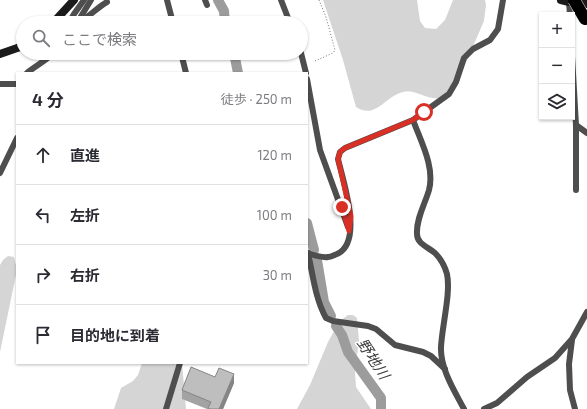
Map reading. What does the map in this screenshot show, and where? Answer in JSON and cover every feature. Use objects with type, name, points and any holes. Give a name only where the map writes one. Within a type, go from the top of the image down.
[{"type":"highway","points":[[584,0],[587,5]]},
{"type":"highway","points":[[568,1],[584,18]]},
{"type":"street","points":[[59,16],[74,0]]},
{"type":"street","points":[[73,16],[84,0]]},
{"type":"street","points":[[81,16],[91,0]]},
{"type":"street","points":[[167,0],[171,16]]},
{"type":"street","points":[[281,0],[287,16]]},
{"type":"street","points":[[445,369],[431,356],[423,352],[395,345],[376,329],[368,326],[333,321],[326,318],[321,310],[316,296],[308,253],[329,258],[340,253],[346,247],[349,240],[351,216],[338,159],[340,152],[345,148],[413,120],[448,94],[456,82],[464,58],[473,49],[490,40],[498,29],[503,0]]},
{"type":"street","points":[[570,12],[568,1],[587,5]]},
{"type":"street","points":[[88,16],[107,2]]},
{"type":"street","points":[[0,54],[16,48]]},
{"type":"street","points":[[28,72],[46,60]]},
{"type":"street","points":[[183,60],[186,72]]},
{"type":"street","points":[[303,60],[306,72]]},
{"type":"street","points":[[0,84],[16,84]]},
{"type":"street","points":[[308,84],[320,150],[349,231]]},
{"type":"street","points":[[574,84],[576,125],[576,190]]},
{"type":"street","points":[[413,120],[430,165],[431,178],[417,227],[417,236],[421,244],[435,253],[447,274],[447,290],[441,348],[445,369],[464,409]]},
{"type":"street","points":[[576,125],[587,133]]},
{"type":"street","points":[[0,173],[16,140]]},
{"type":"street","points":[[484,409],[497,403],[526,377],[555,358],[572,339],[587,312]]},
{"type":"street","points":[[572,339],[569,364],[570,390],[575,409]]},
{"type":"street","points":[[166,409],[180,364]]},
{"type":"path","points":[[315,61],[333,53],[335,50],[326,17],[319,0]]},
{"type":"shaded area","points":[[323,0],[417,0],[420,21],[425,28],[436,29],[445,20],[453,0],[485,0],[486,5],[484,21],[457,83],[445,98],[434,98],[407,91],[397,94],[380,106],[369,111],[356,107],[343,60]]},
{"type":"shaded area","points":[[8,256],[14,257],[16,275],[0,352],[0,265]]},
{"type":"shaded area","points":[[348,315],[353,315],[357,318],[359,340],[355,372],[356,387],[371,409],[297,409],[310,385],[328,342],[339,322]]},
{"type":"shaded area","points":[[142,364],[182,364],[186,409],[114,409],[121,388],[133,381],[138,375]]},
{"type":"building","points":[[191,367],[215,377],[219,368],[234,374],[219,409],[208,408],[211,402],[182,390]]},
{"type":"waterway","name":"野地川","points":[[218,0],[224,11],[224,16]]},
{"type":"waterway","name":"野地川","points":[[235,60],[238,72]]},
{"type":"waterway","name":"野地川","points":[[308,227],[314,250]]},
{"type":"waterway","name":"野地川","points":[[317,260],[324,302],[331,316]]},
{"type":"waterway","name":"野地川","points":[[336,326],[342,335],[348,352],[381,398],[381,409]]},
{"type":"route","points":[[342,207],[349,231],[351,216],[338,159],[340,152],[345,148],[413,120],[424,112]]}]
